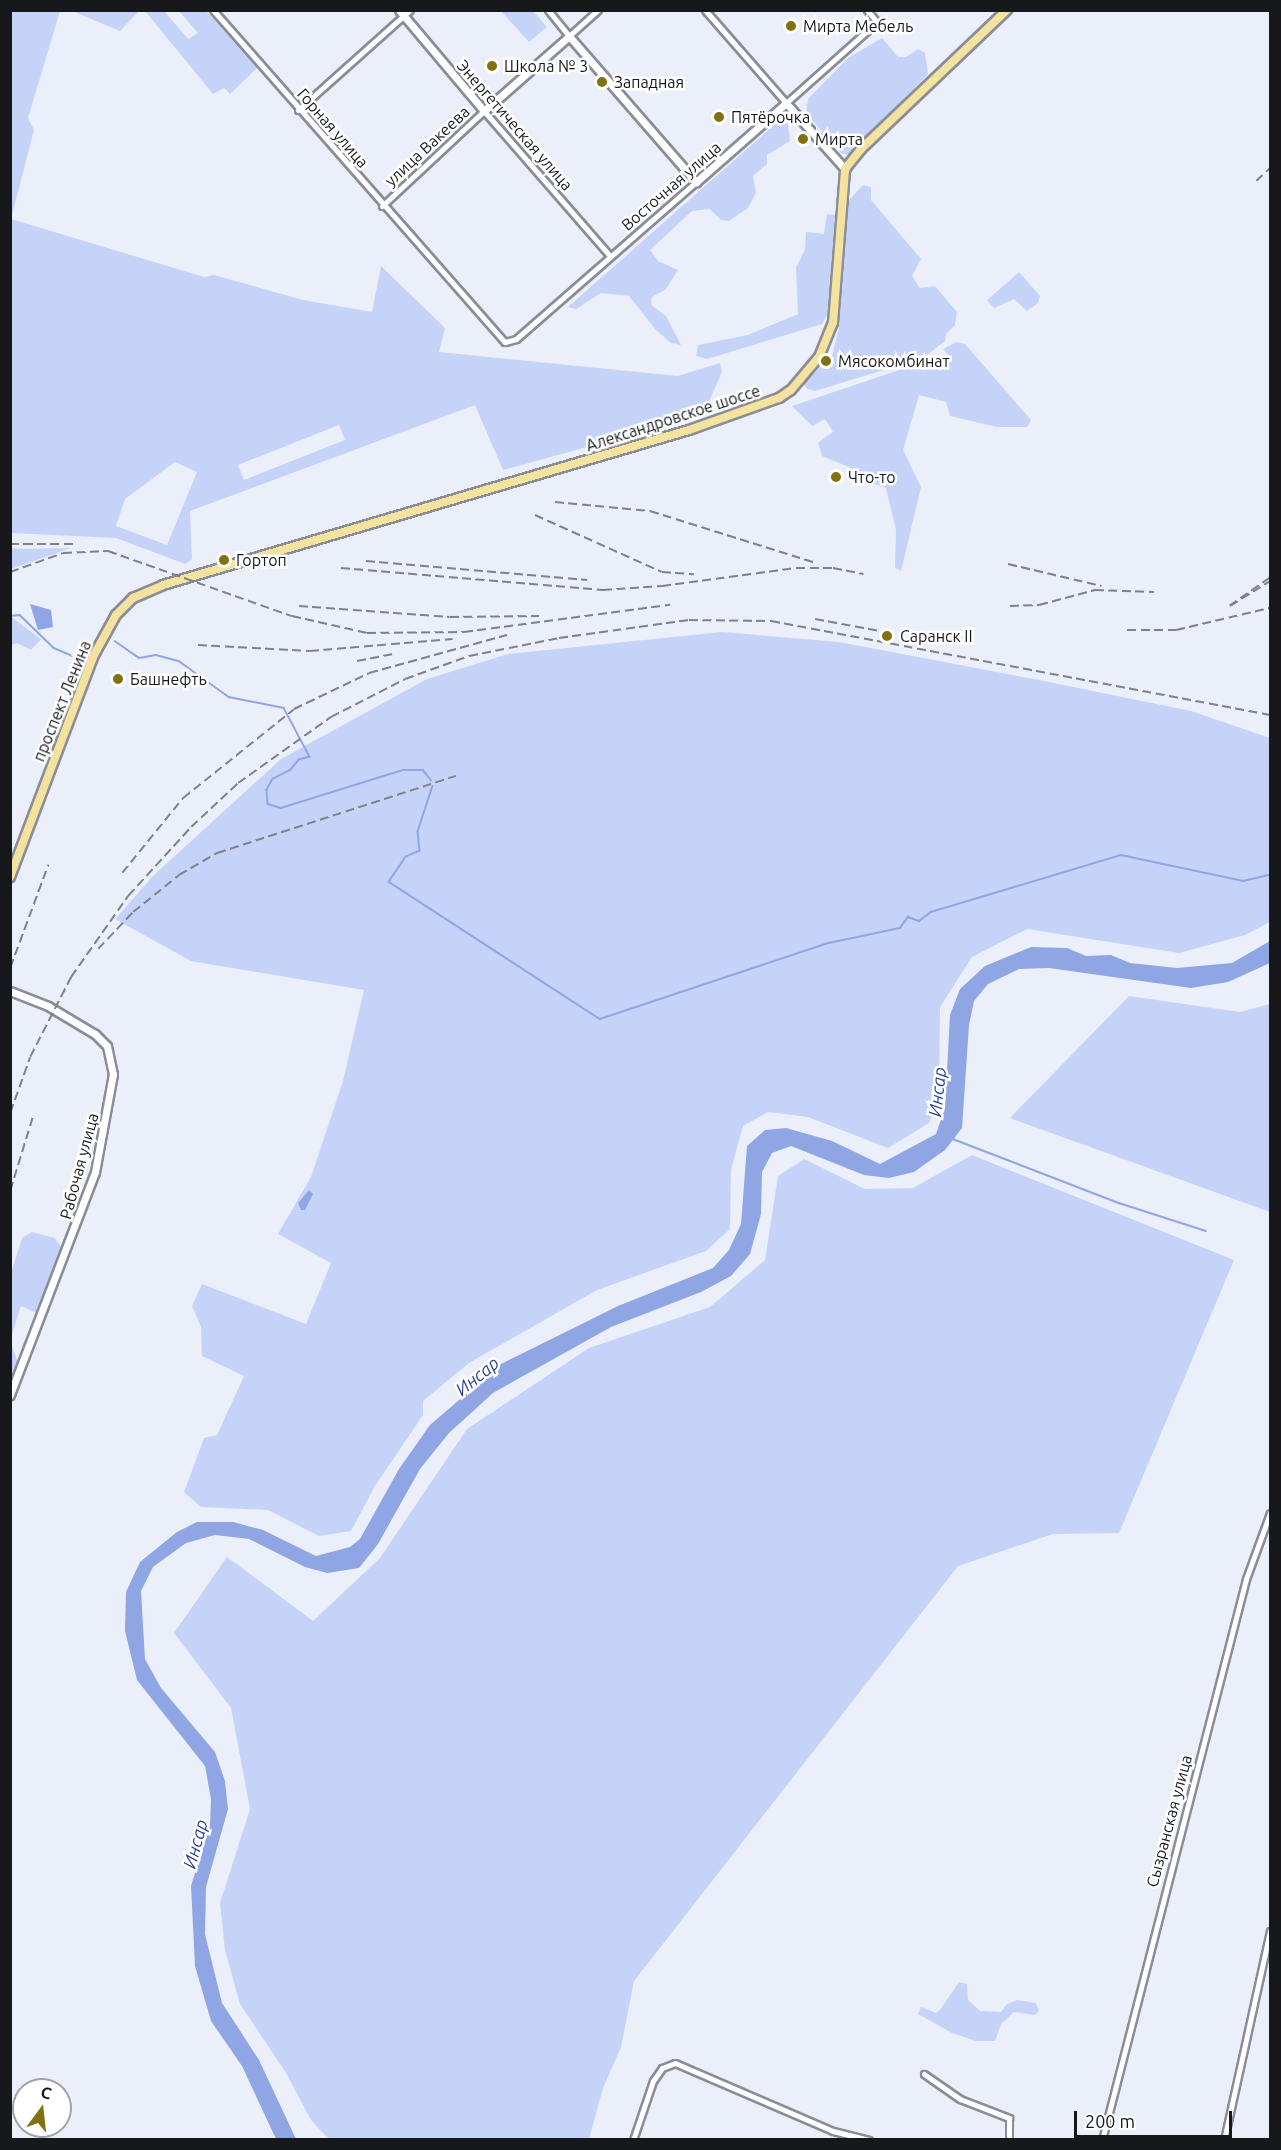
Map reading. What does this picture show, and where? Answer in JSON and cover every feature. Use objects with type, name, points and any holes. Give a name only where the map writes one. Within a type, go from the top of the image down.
[{"type":"main road","points":[[845,169],[861,148],[1007,10]]},
{"type":"main road","name":"Александровское шоссе","points":[[188,579],[689,430],[779,398],[800,381],[819,357],[834,323],[845,169]]},
{"type":"main road","name":"проспект Ленина","points":[[10,877],[38,798],[103,637],[116,615],[133,598],[188,579]]},
{"type":"street","name":"Горная улица","points":[[213,10],[382,206],[506,342]]},
{"type":"street","points":[[548,10],[696,182]]},
{"type":"street","name":"улица Вакеева","points":[[382,206],[484,111],[598,10]]},
{"type":"street","points":[[705,10],[845,169]]},
{"type":"street","name":"Восточная улица","points":[[506,342],[516,339],[877,22],[867,10]]},
{"type":"street","points":[[298,110],[404,12]]},
{"type":"street","name":"Энергетическая улица","points":[[404,12],[484,111],[610,256]]},
{"type":"street","name":"Рабочая улица","points":[[10,991],[61,1012],[95,1034],[107,1046],[113,1074],[95,1172],[10,1395]]},
{"type":"street","name":"Сызранская улица","points":[[1102,2139],[1246,1579],[1270,1513]]},
{"type":"street","points":[[1224,2139],[1270,1931]]},
{"type":"street","points":[[633,2139],[652,2081],[662,2068],[675,2063],[833,2131],[868,2139]]},
{"type":"street","points":[[924,2074],[960,2099],[1010,2118],[1009,2139]]},
{"type":"shaded area","points":[[11,10],[60,11],[28,118],[34,130],[11,219]]},
{"type":"shaded area","points":[[139,10],[120,31],[72,11]]},
{"type":"shaded area","points":[[145,11],[164,11],[188,39],[198,33],[179,11],[206,11],[257,68],[230,94],[224,88],[213,94]]},
{"type":"shaded area","points":[[501,11],[533,11],[547,27],[529,42]]},
{"type":"shaded area","points":[[882,38],[898,57],[906,57],[918,49],[925,53],[928,74],[848,155],[841,153],[806,113],[808,99],[848,58]]},
{"type":"shaded area","points":[[782,118],[788,124],[790,141],[767,155],[767,164],[753,176],[756,193],[748,208],[729,221],[721,220],[710,209],[692,211],[650,250],[658,261],[678,270],[666,289],[652,297],[651,305],[666,316],[681,345],[671,343],[656,330],[629,296],[601,293],[576,309],[568,307]]},
{"type":"shaded area","points":[[863,185],[871,187],[871,200],[921,259],[912,276],[920,288],[935,286],[957,312],[955,325],[946,334],[945,341],[923,358],[815,391],[803,384],[832,356],[839,328],[846,203]]},
{"type":"shaded area","points":[[827,214],[835,215],[833,261],[828,313],[822,324],[707,359],[696,356],[698,345],[748,335],[798,314],[796,267],[805,250],[806,232],[824,234]]},
{"type":"shaded area","points":[[11,219],[204,277],[214,275],[303,300],[372,312],[381,266],[445,328],[439,352],[678,376],[720,363],[722,372],[703,415],[503,470],[475,405],[190,511],[192,559],[185,564],[116,538],[11,533]],"holes":[[[339,425],[345,440],[244,480],[238,465]],[[175,462],[197,472],[167,545],[116,526],[125,499]]]},
{"type":"shaded area","points":[[1019,272],[1040,296],[1038,303],[1027,311],[1014,299],[994,308],[987,300]]},
{"type":"shaded area","points":[[956,342],[965,344],[1031,420],[1027,427],[997,427],[950,416],[946,402],[919,395],[903,450],[921,487],[901,571],[895,568],[896,530],[886,488],[863,480],[854,469],[822,456],[818,443],[833,432],[825,419],[812,426],[792,406],[929,360],[940,371],[952,360],[943,349]]},
{"type":"shaded area","points":[[11,548],[23,549],[71,548],[11,569]]},
{"type":"shaded area","points":[[10,616],[41,639],[31,650],[17,643],[11,645]]},
{"type":"shaded area","points":[[722,632],[839,642],[1039,680],[1191,711],[1270,738],[1270,922],[1245,935],[1179,953],[1027,929],[972,957],[940,1007],[939,1094],[929,1123],[888,1148],[808,1117],[768,1112],[743,1126],[731,1170],[730,1229],[706,1251],[597,1290],[469,1363],[423,1401],[423,1415],[375,1486],[351,1531],[319,1536],[268,1510],[201,1507],[184,1492],[204,1438],[217,1435],[244,1376],[202,1356],[201,1327],[192,1306],[202,1284],[306,1324],[331,1263],[278,1234],[311,1177],[343,1081],[364,990],[191,961],[115,919],[154,875],[281,759],[427,679],[508,654]]},
{"type":"shaded area","points":[[1129,996],[1240,1012],[1270,1004],[1270,1212],[1010,1118]]},
{"type":"shaded area","points":[[972,1155],[1234,1260],[1119,1533],[1053,1534],[958,1566],[634,1981],[621,2047],[603,2088],[589,2139],[332,2140],[311,2120],[286,2073],[240,2004],[225,1950],[220,1903],[250,1809],[231,1708],[174,1633],[227,1557],[313,1621],[380,1558],[467,1429],[589,1348],[710,1307],[765,1260],[778,1176],[804,1159],[865,1189],[913,1188]]},
{"type":"shaded area","points":[[32,1232],[55,1238],[64,1251],[39,1314],[21,1306],[12,1334],[10,1276],[22,1238]]},
{"type":"shaded area","points":[[11,1343],[18,1363],[11,1384]]},
{"type":"shaded area","points":[[959,1982],[967,1984],[968,2000],[980,2011],[1001,2012],[1006,2005],[1017,2000],[1036,2003],[1039,2011],[1035,2015],[1014,2012],[1001,2024],[995,2041],[976,2041],[952,2033],[918,2014],[921,2007],[936,2013],[940,2010]]},
{"type":"water","points":[[30,604],[51,610],[53,627],[38,630]]},
{"type":"water","points":[[1270,941],[1270,963],[1228,982],[1191,988],[1049,968],[1019,969],[988,984],[974,1001],[969,1025],[962,1128],[945,1150],[914,1172],[889,1178],[864,1175],[791,1146],[772,1153],[762,1172],[761,1214],[750,1254],[731,1276],[701,1292],[611,1327],[493,1393],[449,1433],[420,1469],[378,1544],[359,1568],[327,1573],[305,1567],[249,1539],[215,1535],[186,1543],[153,1567],[141,1591],[145,1659],[161,1688],[215,1752],[225,1781],[228,1809],[206,1887],[205,1934],[222,2003],[259,2060],[296,2139],[276,2139],[242,2066],[211,2021],[195,1966],[191,1886],[210,1826],[211,1799],[205,1766],[137,1680],[125,1631],[126,1592],[140,1562],[177,1532],[197,1522],[233,1522],[263,1530],[316,1556],[350,1547],[360,1539],[399,1469],[430,1425],[501,1364],[618,1306],[713,1268],[729,1250],[741,1224],[747,1146],[765,1130],[786,1128],[832,1141],[880,1164],[936,1134],[945,1108],[950,1015],[960,989],[985,966],[1031,947],[1067,948],[1086,956],[1111,955],[1130,963],[1177,968],[1232,963]]},
{"type":"water","points":[[309,1190],[313,1194],[305,1210],[301,1210],[298,1203]]},
{"type":"waterway","points":[[10,616],[20,615],[54,648],[80,659]]},
{"type":"waterway","points":[[115,641],[139,658],[156,655],[179,661],[229,697],[284,708],[310,757],[299,760],[291,770],[273,779],[267,790],[268,804],[281,808],[403,770],[423,770],[431,780]]},
{"type":"waterway","points":[[433,786],[418,832],[420,851],[406,857],[389,882],[600,1019],[829,943],[900,928],[908,917],[919,921],[931,912],[1121,855],[1243,881],[1270,875]]},
{"type":"waterway","points":[[953,1139],[1119,1203],[1206,1231]]},
{"type":"railway","points":[[1256,181],[1270,168]]},
{"type":"railway","points":[[555,502],[650,511],[816,563]]},
{"type":"railway","points":[[535,515],[662,572],[694,574]]},
{"type":"railway","points":[[10,544],[76,544]]},
{"type":"railway","points":[[10,572],[63,553],[108,551],[292,616],[367,633],[464,632],[670,605]]},
{"type":"railway","points":[[366,561],[587,580]]},
{"type":"railway","points":[[1008,564],[1101,586]]},
{"type":"railway","points":[[341,568],[603,590],[662,586],[796,568],[833,568],[863,574]]},
{"type":"railway","points":[[1270,578],[1230,606],[1270,581]]},
{"type":"railway","points":[[1010,606],[1039,605],[1095,590],[1154,592]]},
{"type":"railway","points":[[299,606],[450,617],[539,616]]},
{"type":"railway","points":[[1127,630],[1176,630],[1270,608]]},
{"type":"railway","points":[[815,619],[880,631]]},
{"type":"railway","points":[[10,1113],[30,1057],[71,977],[128,896],[191,827],[238,783],[331,717],[405,679],[469,656],[559,638],[689,620],[771,621],[1270,715]]},
{"type":"railway","points":[[122,873],[183,798],[294,709],[369,673],[507,635]]},
{"type":"railway","points":[[198,645],[310,651],[452,639]]},
{"type":"railway","points":[[357,661],[394,654]]},
{"type":"railway","points":[[98,949],[133,912],[179,875],[217,853],[456,776]]},
{"type":"railway","points":[[10,968],[48,865]]},
{"type":"railway","points":[[10,1191],[33,1116]]},
{"type":"place","name":"Мирта Мебель","points":[[791,26]]},
{"type":"place","name":"Школа № 3","points":[[492,66]]},
{"type":"place","name":"Западная","points":[[602,82]]},
{"type":"place","name":"Пятёрочка","points":[[719,117]]},
{"type":"place","name":"Мирта","points":[[803,139]]},
{"type":"place","name":"Мясокомбинат","points":[[826,361]]},
{"type":"place","name":"Что-то","points":[[836,477]]},
{"type":"place","name":"Гортоп","points":[[224,560]]},
{"type":"place","name":"Саранск II","points":[[887,636]]},
{"type":"place","name":"Башнефть","points":[[118,679]]},
{"type":"water label","name":"Инсар","points":[[937,1092]]},
{"type":"water label","name":"Инсар","points":[[477,1376]]},
{"type":"water label","name":"Инсар","points":[[195,1844]]}]
